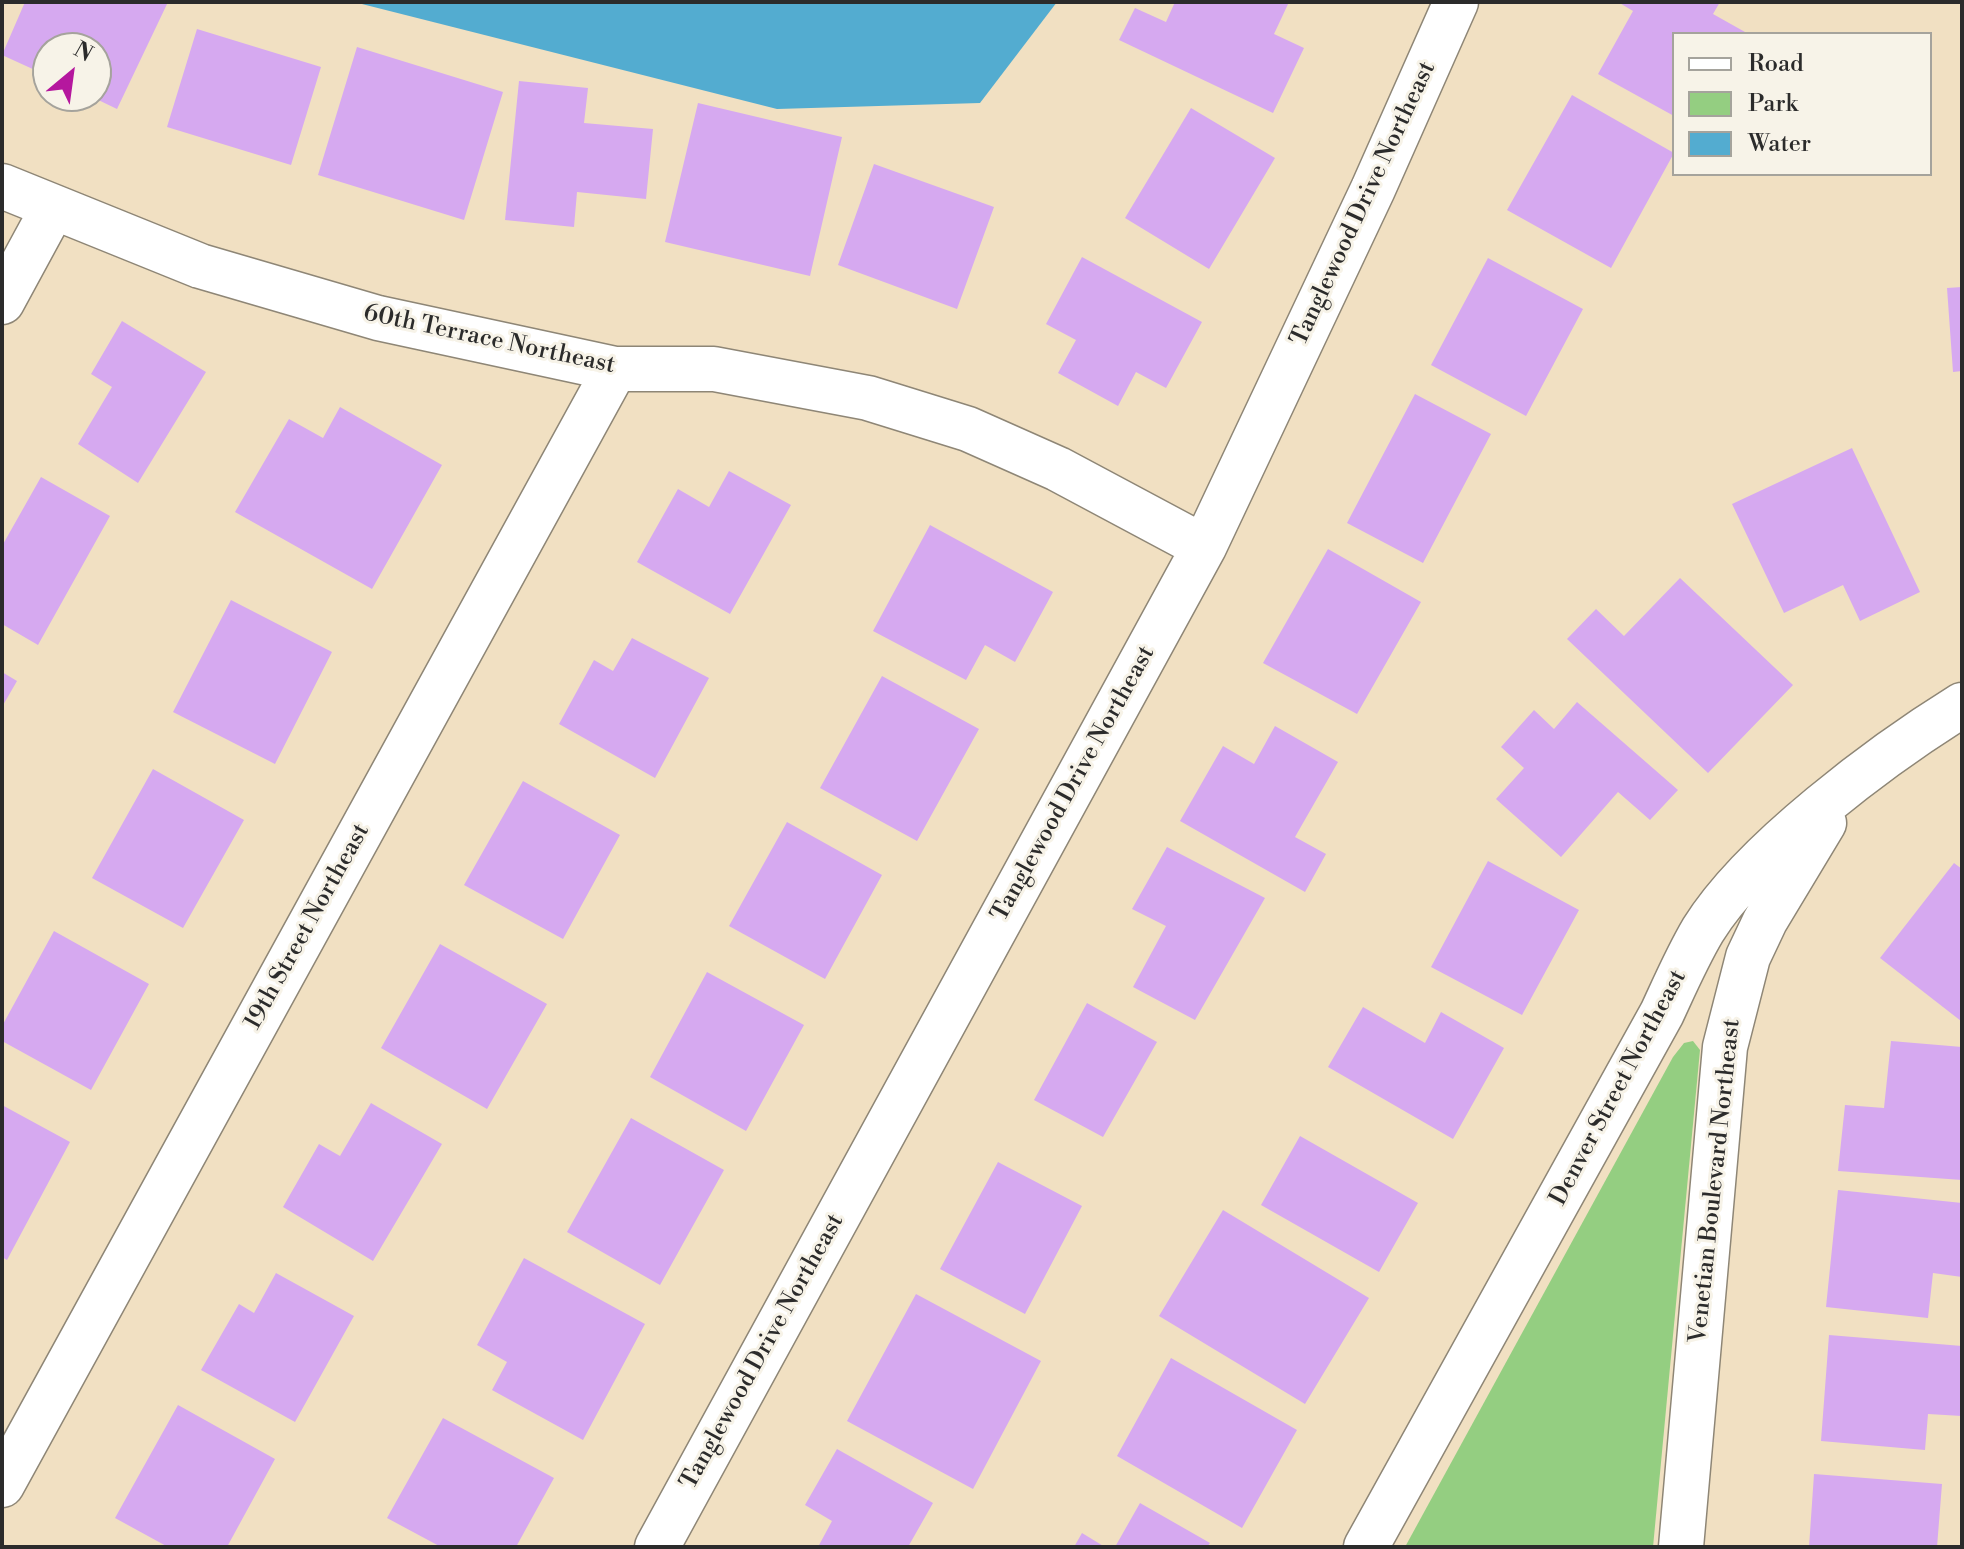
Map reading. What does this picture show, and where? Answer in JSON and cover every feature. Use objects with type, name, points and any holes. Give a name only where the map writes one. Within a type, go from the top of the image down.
[{"type":"street","name":"Tanglewood Drive Northeast","points":[[657,1547],[1204,547],[1373,189],[1456,2]]},
{"type":"street","name":"60th Terrace Northeast","points":[[2,186],[200,266],[378,318],[615,369],[714,369],[868,398],[981,434],[1058,469],[1204,547]]},
{"type":"street","points":[[2,302],[53,208]]},
{"type":"street","name":"19th Street Northeast","points":[[2,1485],[615,369]]},
{"type":"street","name":"Denver Street Northeast","points":[[1366,1547],[1662,1013],[1704,928],[1743,878],[1842,793],[1962,705]]},
{"type":"street","name":"Venetian Boulevard Northeast","points":[[1681,1547],[1725,1047],[1748,957],[1765,921],[1842,793]]},
{"type":"green space","points":[[1693,1041],[1700,1050],[1653,1547],[1405,1547],[1673,1057],[1684,1043]]},
{"type":"water","points":[[354,2],[1057,2],[980,103],[777,109]]},
{"type":"building","points":[[25,2],[168,2],[117,109],[112,107],[112,32],[32,32],[32,69],[2,55]]},
{"type":"building","points":[[1175,2],[1289,2],[1274,34],[1304,48],[1273,113],[1119,40],[1135,8],[1166,22]]},
{"type":"building","points":[[1618,2],[1720,2],[1713,14],[1745,32],[1672,32],[1672,115],[1598,74],[1633,11]]},
{"type":"building","points":[[197,29],[321,67],[291,165],[167,127]]},
{"type":"building","points":[[357,47],[503,92],[464,220],[318,175]]},
{"type":"building","points":[[519,81],[588,88],[584,123],[653,129],[646,199],[577,192],[574,227],[505,220]]},
{"type":"building","points":[[1572,95],[1672,152],[1611,268],[1507,210]]},
{"type":"building","points":[[698,103],[842,137],[810,276],[665,242]]},
{"type":"building","points":[[1191,108],[1275,158],[1209,269],[1125,218]]},
{"type":"building","points":[[874,164],[994,207],[957,309],[838,265]]},
{"type":"building","points":[[1082,257],[1202,322],[1166,388],[1136,372],[1118,406],[1058,373],[1076,340],[1046,324]]},
{"type":"building","points":[[1488,258],[1583,309],[1526,416],[1431,365]]},
{"type":"building","points":[[1962,287],[1962,371],[1953,372],[1947,288]]},
{"type":"building","points":[[122,321],[206,372],[138,483],[78,444],[112,387],[91,374]]},
{"type":"building","points":[[1415,394],[1491,434],[1423,563],[1347,523]]},
{"type":"building","points":[[340,407],[442,465],[372,589],[235,512],[289,419],[323,438]]},
{"type":"building","points":[[1852,448],[1920,592],[1860,621],[1843,585],[1784,613],[1732,504]]},
{"type":"building","points":[[729,471],[791,505],[730,614],[637,562],[678,489],[709,507]]},
{"type":"building","points":[[41,477],[110,516],[38,645],[2,624],[2,546]]},
{"type":"building","points":[[930,525],[1053,592],[1015,662],[985,645],[966,680],[873,631]]},
{"type":"building","points":[[1328,549],[1421,602],[1357,714],[1263,663]]},
{"type":"building","points":[[1680,578],[1793,685],[1708,773],[1567,639],[1596,609],[1624,636]]},
{"type":"building","points":[[231,600],[332,652],[275,764],[173,712]]},
{"type":"building","points":[[632,638],[709,678],[655,778],[559,724],[594,660],[613,671]]},
{"type":"building","points":[[2,672],[17,681],[2,707]]},
{"type":"building","points":[[882,676],[979,729],[917,841],[820,788]]},
{"type":"building","points":[[1577,702],[1678,790],[1650,820],[1618,792],[1561,857],[1496,799],[1524,768],[1501,747],[1534,710],[1554,729]]},
{"type":"building","points":[[1275,726],[1338,762],[1295,837],[1326,854],[1305,892],[1180,821],[1223,746],[1254,764]]},
{"type":"building","points":[[153,769],[244,820],[183,928],[92,878]]},
{"type":"building","points":[[523,781],[620,835],[563,939],[464,885]]},
{"type":"building","points":[[787,822],[882,875],[825,979],[729,926]]},
{"type":"building","points":[[1167,847],[1265,898],[1195,1020],[1133,987],[1166,926],[1132,909]]},
{"type":"building","points":[[1488,861],[1579,910],[1522,1015],[1431,967]]},
{"type":"building","points":[[1954,863],[1962,869],[1961,1021],[1880,958]]},
{"type":"building","points":[[54,931],[149,984],[91,1090],[2,1041],[2,1026]]},
{"type":"building","points":[[440,944],[547,1004],[487,1109],[381,1048]]},
{"type":"building","points":[[707,972],[804,1025],[746,1131],[650,1077]]},
{"type":"building","points":[[1087,1003],[1157,1042],[1103,1137],[1034,1100]]},
{"type":"building","points":[[1363,1007],[1425,1043],[1441,1012],[1504,1048],[1453,1139],[1328,1067]]},
{"type":"building","points":[[1891,1041],[1962,1047],[1962,1180],[1838,1171],[1845,1105],[1884,1108]]},
{"type":"building","points":[[371,1103],[442,1144],[373,1261],[283,1207],[319,1144],[340,1156]]},
{"type":"building","points":[[2,1105],[70,1142],[7,1260],[2,1257]]},
{"type":"building","points":[[631,1118],[724,1170],[660,1285],[567,1232]]},
{"type":"building","points":[[1300,1136],[1418,1203],[1379,1272],[1261,1205]]},
{"type":"building","points":[[998,1162],[1082,1206],[1025,1314],[940,1269]]},
{"type":"building","points":[[1838,1190],[1962,1203],[1962,1277],[1933,1273],[1928,1318],[1826,1307]]},
{"type":"building","points":[[1223,1210],[1369,1298],[1305,1404],[1159,1316]]},
{"type":"building","points":[[524,1258],[645,1324],[583,1440],[492,1390],[507,1362],[477,1345]]},
{"type":"building","points":[[276,1273],[354,1316],[295,1422],[201,1370],[239,1304],[254,1313]]},
{"type":"building","points":[[916,1294],[1041,1361],[973,1489],[847,1421]]},
{"type":"building","points":[[1829,1335],[1962,1346],[1962,1416],[1928,1414],[1925,1450],[1821,1441]]},
{"type":"building","points":[[1171,1358],[1297,1430],[1242,1528],[1117,1456]]},
{"type":"building","points":[[178,1405],[275,1459],[227,1547],[168,1547],[115,1518]]},
{"type":"building","points":[[443,1418],[554,1478],[516,1547],[441,1547],[387,1518]]},
{"type":"building","points":[[837,1449],[933,1503],[908,1547],[818,1547],[832,1521],[805,1505]]},
{"type":"building","points":[[1814,1474],[1942,1484],[1937,1547],[1809,1547]]},
{"type":"building","points":[[1140,1503],[1210,1543],[1207,1547],[1115,1547]]},
{"type":"building","points":[[1082,1533],[1105,1547],[1074,1547]]}]
